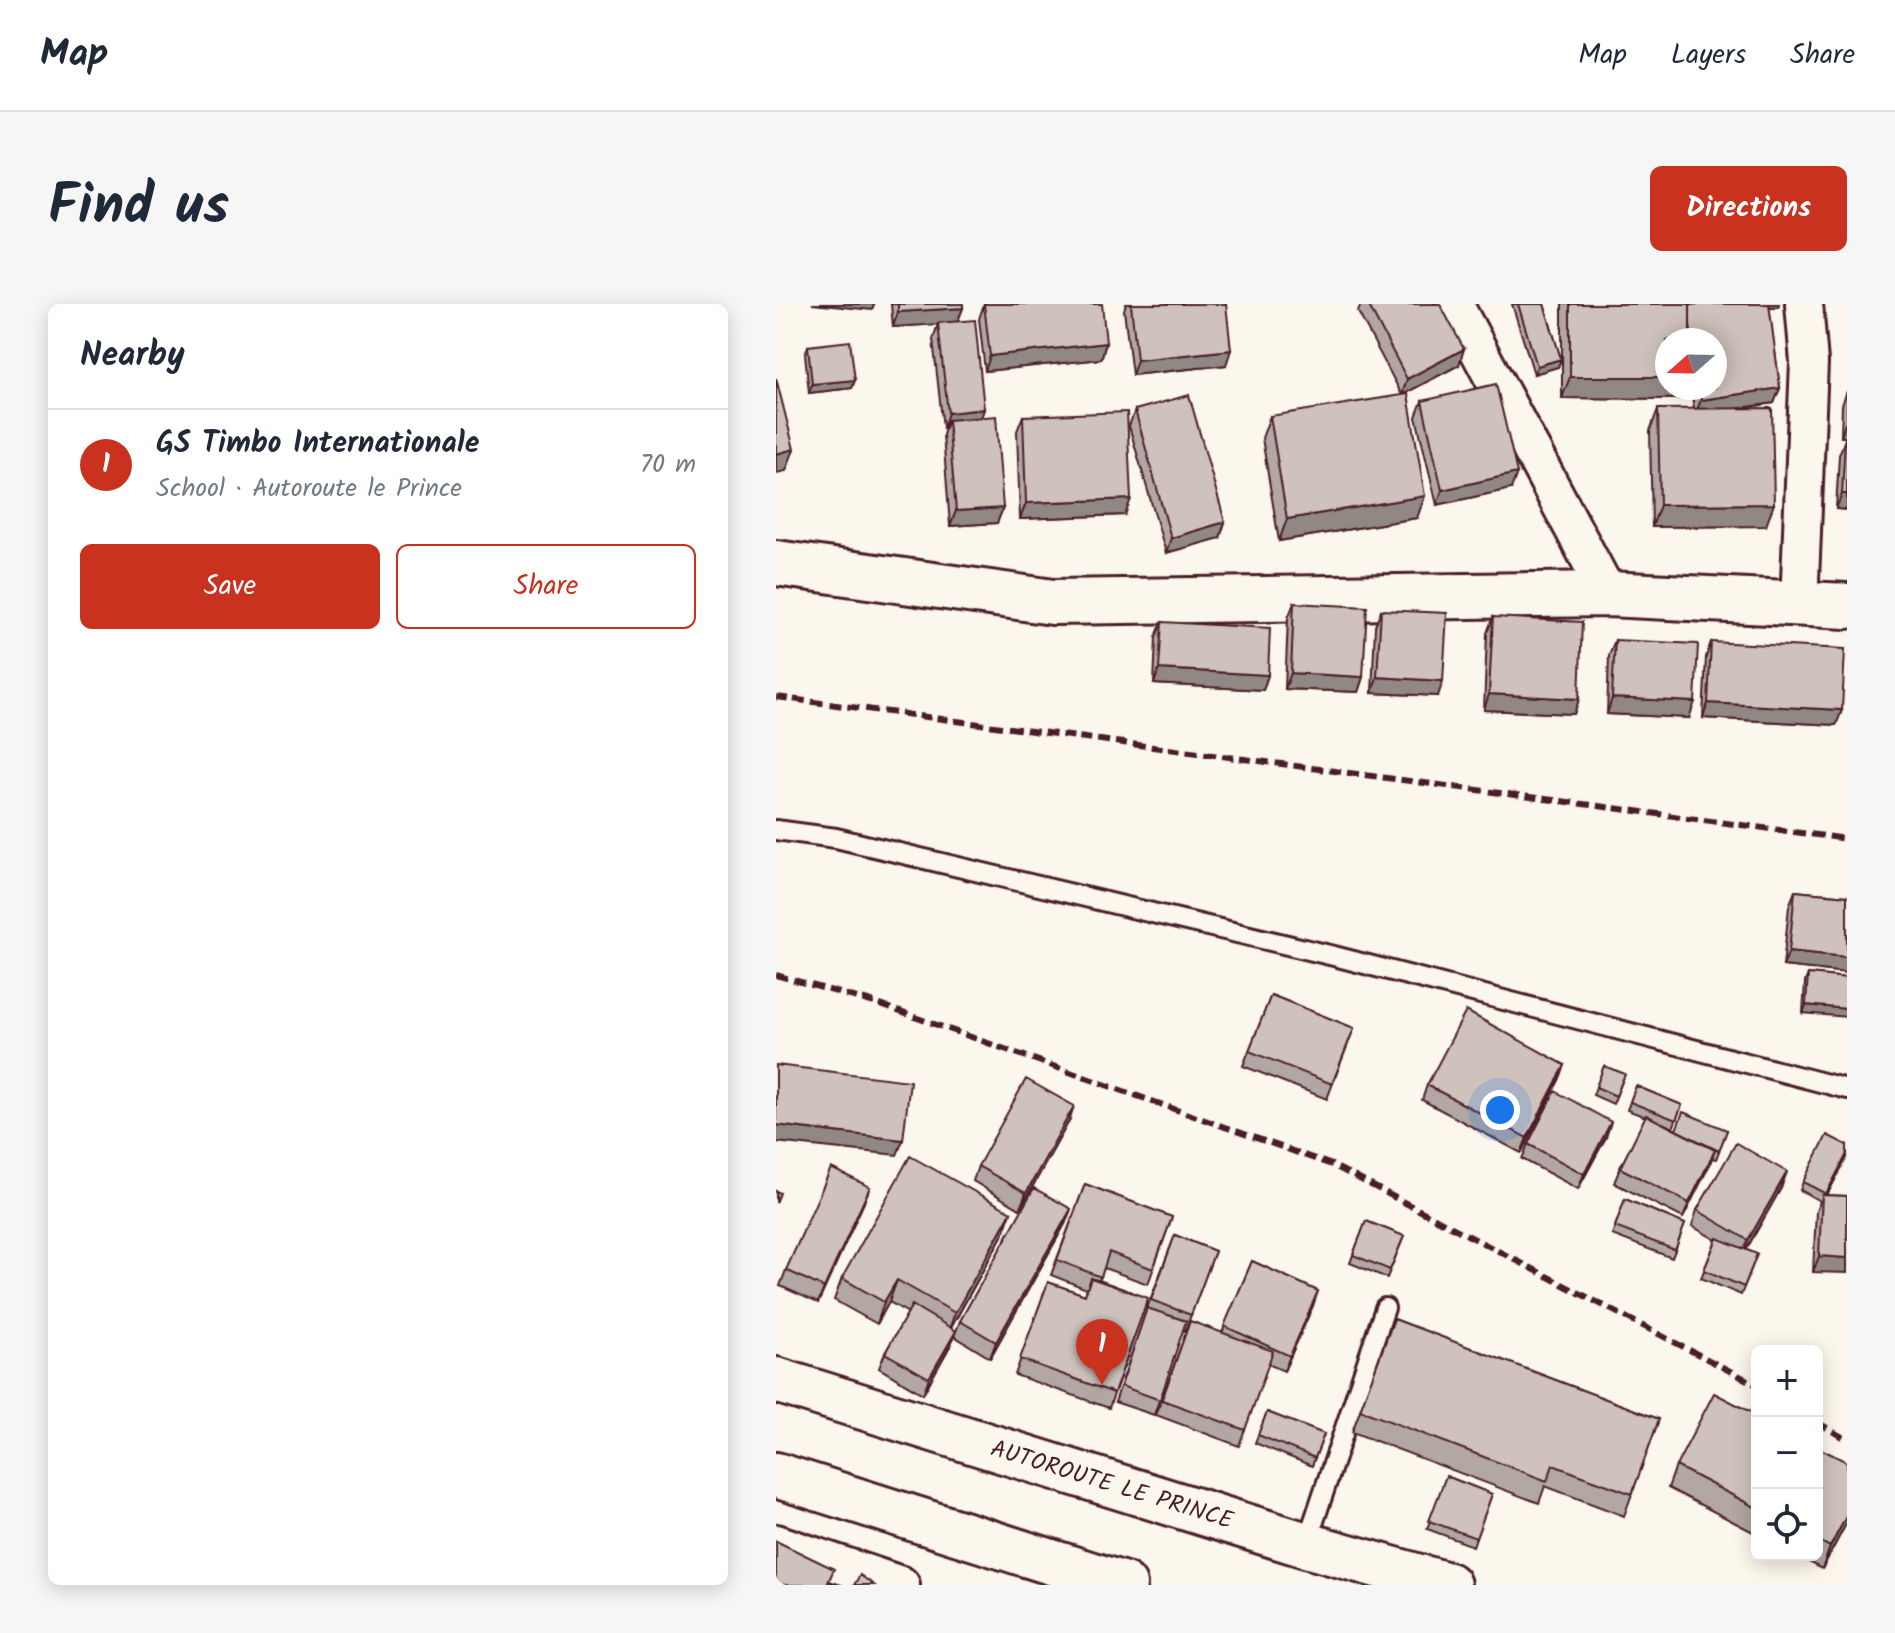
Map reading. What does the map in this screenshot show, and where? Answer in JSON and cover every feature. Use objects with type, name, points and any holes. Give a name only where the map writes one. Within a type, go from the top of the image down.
[{"type":"street","points":[[1454,304],[1608,594]]},
{"type":"street","points":[[1799,604],[1809,362],[1804,304]]},
{"type":"street","points":[[776,563],[1053,602],[1608,594],[1847,606]]},
{"type":"street","name":"AUTOROUTE LE PRINCE","points":[[776,1380],[1306,1545],[1448,1585]]},
{"type":"street","points":[[776,1475],[1124,1585]]},
{"type":"street","points":[[776,1543],[901,1585]]},
{"type":"lane","points":[[776,830],[836,838],[1334,956],[1847,1089]]},
{"type":"lane","points":[[1306,1545],[1385,1308]]},
{"type":"building","points":[[898,304],[963,304],[963,308],[898,312]]},
{"type":"building","points":[[984,304],[1102,304],[1106,343],[990,356]]},
{"type":"building","points":[[1131,304],[1226,304],[1231,350],[1137,360]]},
{"type":"building","points":[[1368,304],[1440,304],[1464,349],[1407,379]]},
{"type":"building","points":[[1518,304],[1544,304],[1561,359],[1537,366]]},
{"type":"building","points":[[1570,304],[1690,304],[1690,328],[1655,328],[1655,377],[1570,377]]},
{"type":"building","points":[[1769,304],[1780,388],[1727,396],[1727,328],[1690,328],[1690,305]]},
{"type":"building","points":[[975,320],[984,409],[948,413],[938,323]]},
{"type":"building","points":[[850,341],[855,380],[812,384],[808,346]]},
{"type":"building","points":[[776,378],[794,449],[776,454]]},
{"type":"building","points":[[1496,384],[1517,473],[1442,490],[1422,401]]},
{"type":"building","points":[[1408,394],[1425,496],[1287,519],[1270,416]]},
{"type":"building","points":[[1189,395],[1225,522],[1171,538],[1135,410]]},
{"type":"building","points":[[1772,408],[1774,504],[1660,505],[1658,409]]},
{"type":"building","points":[[1127,412],[1131,499],[1026,503],[1023,416]]},
{"type":"building","points":[[996,416],[1003,508],[956,511],[948,420]]},
{"type":"building","points":[[1845,439],[1847,494],[1842,494]]},
{"type":"building","points":[[1294,603],[1367,607],[1363,677],[1291,673]]},
{"type":"building","points":[[1381,610],[1447,613],[1443,681],[1377,677]]},
{"type":"building","points":[[1493,617],[1582,622],[1579,699],[1489,694]]},
{"type":"building","points":[[1162,622],[1270,628],[1268,675],[1159,669]]},
{"type":"building","points":[[1615,640],[1698,644],[1695,702],[1612,698]]},
{"type":"building","points":[[1711,642],[1845,649],[1842,710],[1708,703]]},
{"type":"building","points":[[1795,891],[1847,896],[1847,957],[1789,951]]},
{"type":"building","points":[[1808,974],[1847,978],[1847,1009],[1806,1005]]},
{"type":"building","points":[[1271,995],[1354,1028],[1332,1084],[1249,1051]]},
{"type":"building","points":[[1466,1011],[1565,1065],[1527,1138],[1427,1085]]},
{"type":"building","points":[[776,1065],[910,1081],[903,1140],[776,1125]]},
{"type":"building","points":[[1604,1066],[1625,1074],[1616,1096],[1596,1087]]},
{"type":"building","points":[[1026,1079],[1074,1106],[1026,1193],[978,1166]]},
{"type":"building","points":[[1636,1086],[1682,1105],[1676,1120],[1630,1102]]},
{"type":"building","points":[[1555,1091],[1611,1122],[1584,1174],[1528,1144]]},
{"type":"building","points":[[1683,1112],[1727,1130],[1719,1151],[1676,1130]]},
{"type":"building","points":[[1646,1115],[1715,1150],[1689,1203],[1620,1168]]},
{"type":"building","points":[[1827,1135],[1847,1145],[1847,1154],[1826,1194],[1803,1182]]},
{"type":"building","points":[[1736,1143],[1787,1172],[1748,1240],[1697,1210]]},
{"type":"building","points":[[910,1156],[1011,1212],[955,1313],[897,1280],[884,1302],[842,1278]]},
{"type":"building","points":[[831,1168],[870,1187],[824,1288],[786,1270]]},
{"type":"building","points":[[1085,1184],[1172,1217],[1153,1269],[1109,1252],[1101,1277],[1057,1260]]},
{"type":"building","points":[[1034,1188],[1071,1209],[996,1342],[960,1321]]},
{"type":"building","points":[[1822,1195],[1847,1196],[1847,1258],[1819,1256]]},
{"type":"building","points":[[1625,1199],[1685,1224],[1675,1250],[1615,1227]]},
{"type":"building","points":[[1366,1221],[1404,1236],[1390,1270],[1353,1255]]},
{"type":"building","points":[[1175,1235],[1215,1251],[1191,1315],[1151,1300]]},
{"type":"building","points":[[1717,1238],[1757,1254],[1744,1287],[1704,1270]]},
{"type":"building","points":[[1252,1261],[1318,1291],[1290,1356],[1224,1326]]},
{"type":"building","points":[[1091,1278],[1148,1298],[1114,1393],[1020,1359],[1048,1282],[1085,1295]]},
{"type":"building","points":[[912,1305],[956,1331],[929,1378],[885,1353]]},
{"type":"building","points":[[1147,1308],[1186,1321],[1160,1400],[1121,1386]]},
{"type":"building","points":[[1394,1319],[1659,1419],[1632,1494],[1553,1465],[1547,1481],[1360,1410]]},
{"type":"building","points":[[1190,1321],[1273,1351],[1245,1430],[1162,1400]]},
{"type":"building","points":[[1714,1393],[1751,1412],[1751,1505],[1676,1466]]},
{"type":"building","points":[[1267,1412],[1324,1434],[1315,1458],[1258,1435]]},
{"type":"building","points":[[1823,1450],[1847,1462],[1847,1515],[1830,1547],[1823,1543]]},
{"type":"building","points":[[1446,1476],[1492,1494],[1476,1538],[1429,1521]]},
{"type":"building","points":[[776,1541],[834,1569],[827,1585],[776,1585]]},
{"type":"building","points":[[860,1575],[874,1585],[854,1585]]},
{"type":"railway","points":[[776,697],[1847,839]]},
{"type":"railway","points":[[776,975],[875,1003],[1332,1165],[1751,1382]]},
{"type":"railway","points":[[1823,1426],[1847,1440]]},
{"type":"place","name":"GS Timbo Internationale","points":[[1102,1385]]}]
